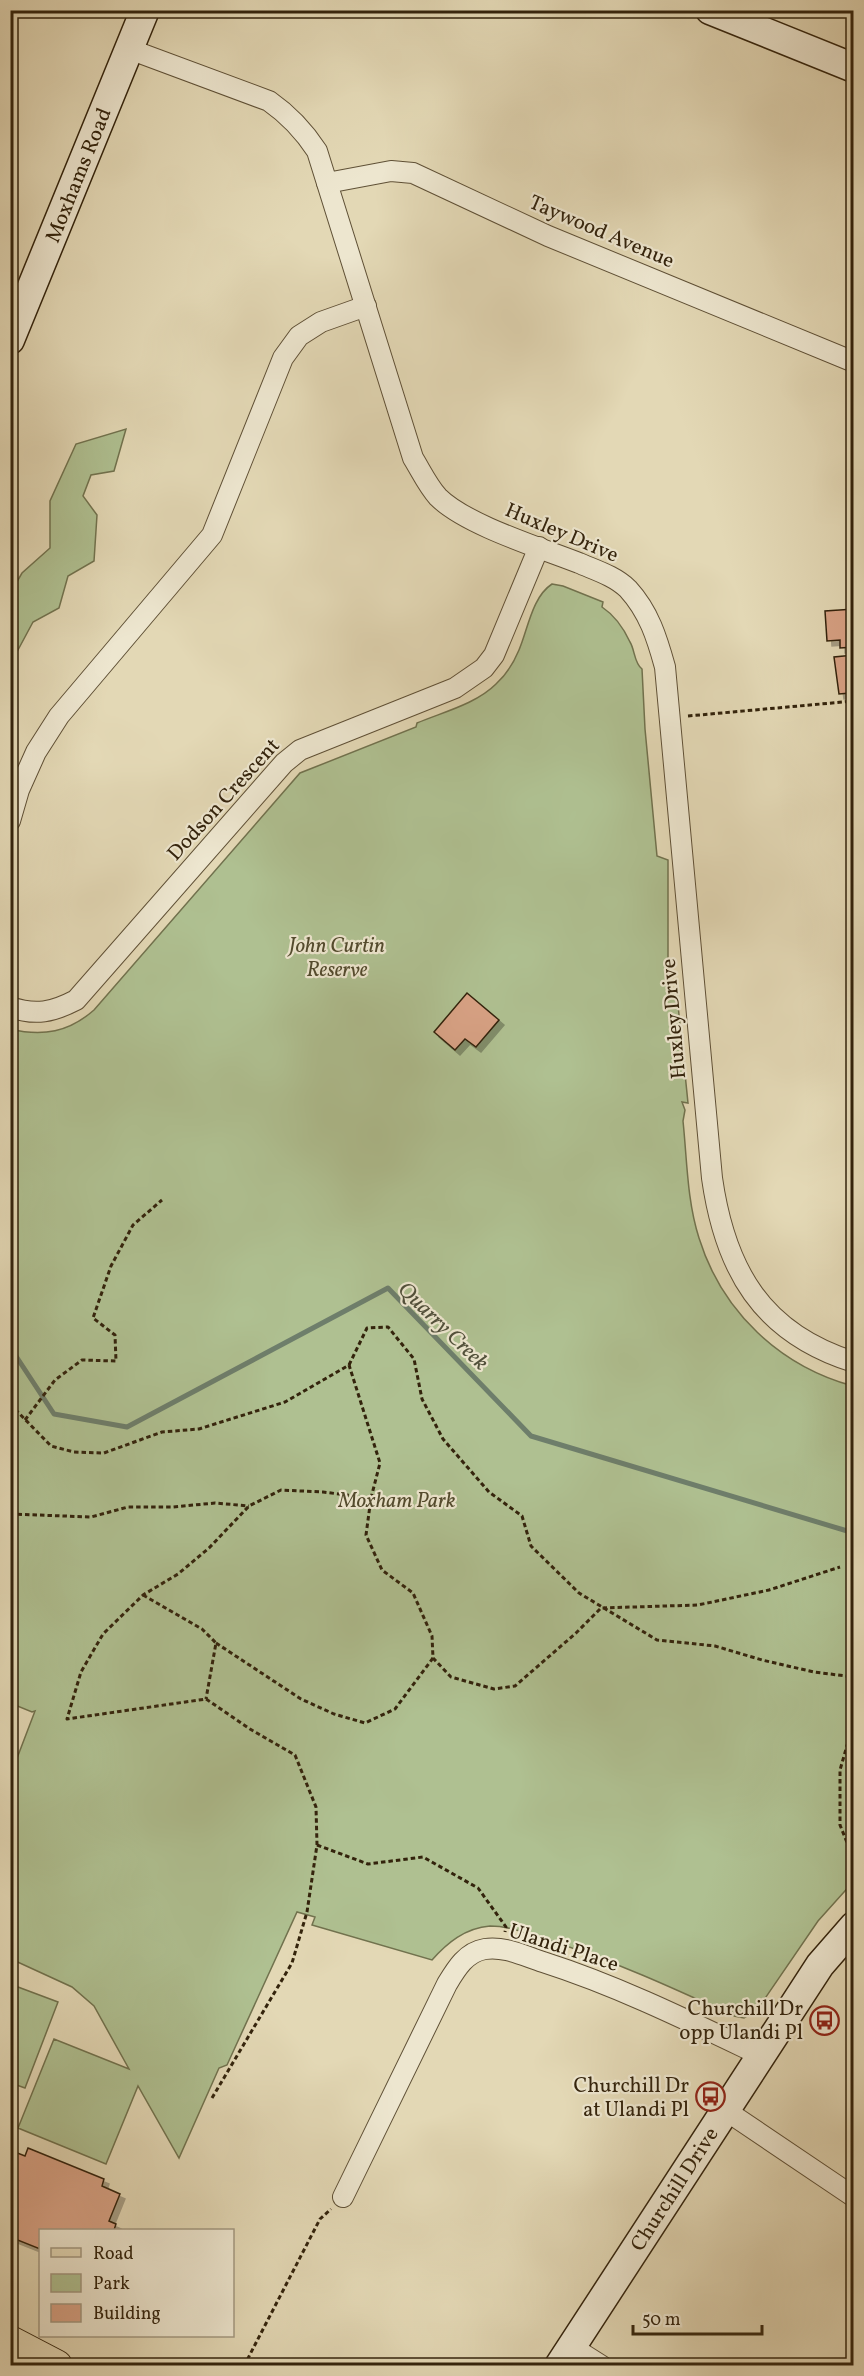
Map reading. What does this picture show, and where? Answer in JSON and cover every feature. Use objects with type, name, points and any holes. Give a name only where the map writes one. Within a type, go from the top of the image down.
[{"type":"main road","name":"Moxhams Road","points":[[12,333],[145,10]]},
{"type":"main road","points":[[710,10],[854,68]]},
{"type":"main road","name":"Churchill Drive","points":[[566,2356],[820,1965],[854,1926]]},
{"type":"main road","points":[[10,2342],[56,2366]]},
{"type":"street","name":"Huxley Drive","points":[[129,49],[269,101],[288,114],[305,133],[317,152],[413,458],[438,497],[472,519],[605,574],[626,588],[643,608],[656,632],[665,667],[712,1178],[718,1215],[729,1251],[746,1283],[765,1309],[827,1354],[854,1362]]},
{"type":"street","name":"Taywood Avenue","points":[[327,183],[391,171],[413,173],[548,236],[854,362]]},
{"type":"street","points":[[10,821],[36,752],[59,716],[212,535],[283,357],[299,336],[314,326],[366,306]]},
{"type":"street","name":"Dodson Crescent","points":[[10,1007],[38,1013],[56,1011],[76,1000],[284,763],[300,750],[455,688],[484,668],[494,655],[538,547]]},
{"type":"street","name":"Ulandi Place","points":[[343,2198],[457,1967],[469,1955],[484,1949],[501,1948],[582,1975],[642,1999],[760,2055]]},
{"type":"street","points":[[725,2110],[854,2197]]},
{"type":"street","points":[[566,2356],[602,2366]]},
{"type":"path","points":[[669,718],[854,701]]},
{"type":"path","points":[[25,1420],[55,1380],[81,1360],[116,1361],[115,1335],[93,1318],[111,1266],[133,1225],[162,1200]]},
{"type":"path","points":[[10,1404],[51,1446],[74,1452],[104,1453],[162,1432],[199,1429],[285,1402],[349,1365],[367,1328],[388,1327],[414,1359],[422,1399],[442,1440],[489,1492],[522,1516],[531,1546],[579,1593],[657,1640],[716,1646],[814,1672],[854,1677]]},
{"type":"path","points":[[349,1365],[380,1462],[371,1498],[366,1535],[382,1570],[413,1593],[432,1636],[433,1658],[450,1677],[494,1689],[514,1686],[576,1634],[602,1608],[698,1605],[769,1590],[840,1567]]},
{"type":"path","points":[[212,2098],[292,1963],[307,1912],[317,1845],[316,1807],[295,1755],[250,1729],[206,1699],[67,1719],[81,1672],[103,1634],[143,1595],[178,1574],[201,1554],[249,1506],[281,1490],[371,1498]]},
{"type":"path","points":[[10,1514],[91,1517],[128,1507],[173,1508],[215,1503],[249,1506]]},
{"type":"path","points":[[143,1595],[202,1629],[216,1643],[301,1699],[334,1714],[364,1723],[395,1709],[433,1658]]},
{"type":"path","points":[[206,1699],[216,1643]]},
{"type":"path","points":[[854,1721],[840,1770],[840,1826],[854,1860]]},
{"type":"path","points":[[317,1845],[368,1864],[423,1857],[478,1888],[506,1927],[501,1948]]},
{"type":"path","points":[[244,2366],[320,2219],[343,2198]]},
{"type":"green space","points":[[126,429],[114,471],[91,475],[83,496],[97,515],[94,561],[68,576],[59,608],[33,622],[11,663],[11,592],[22,573],[50,548],[50,501],[76,444]]},
{"type":"green space","name":"Moxham Park","points":[[552,584],[603,602],[602,607],[615,618],[625,632],[632,645],[637,663],[642,669],[645,729],[657,856],[668,860],[668,971],[671,996],[677,995],[688,1103],[682,1102],[685,1110],[683,1121],[688,1180],[695,1224],[709,1265],[722,1290],[739,1312],[778,1350],[826,1377],[853,1386],[853,1882],[818,1921],[757,2010],[744,2018],[734,2016],[619,1965],[512,1929],[490,1926],[472,1930],[450,1942],[432,1960],[312,1925],[315,1917],[297,1912],[227,2065],[219,2068],[179,2158],[138,2086],[106,2164],[18,2128],[54,2039],[129,2069],[94,2006],[72,1987],[11,1959],[11,1774],[35,1711],[32,1712],[10,1703],[10,1029],[34,1032],[55,1031],[75,1023],[94,1010],[300,773],[416,727],[417,723],[459,707],[488,691],[503,677],[512,664],[535,605]]},
{"type":"green space","points":[[10,1984],[58,2002],[25,2088],[11,2083]]},
{"type":"building","points":[[854,609],[854,647],[840,648],[840,640],[827,641],[825,611]]},
{"type":"building","points":[[854,655],[854,685],[849,686],[850,693],[839,694],[834,657]]},
{"type":"building","points":[[467,993],[499,1020],[476,1047],[465,1039],[455,1050],[434,1032]]},
{"type":"building","points":[[28,2148],[104,2179],[102,2186],[120,2194],[109,2221],[116,2224],[114,2229],[39,2229],[39,2249],[10,2237],[10,2150],[25,2156]]},
{"type":"waterway","name":"Quarry Creek","points":[[10,1347],[54,1414],[127,1427],[388,1288],[531,1436],[854,1533]]},
{"type":"place","name":"Churchill Dr opp Ulandi Pl","points":[[824,2020]]},
{"type":"place","name":"Churchill Dr at Ulandi Pl","points":[[710,2097]]},
{"type":"park label","name":"John Curtin Reserve","points":[[337,957]]}]
